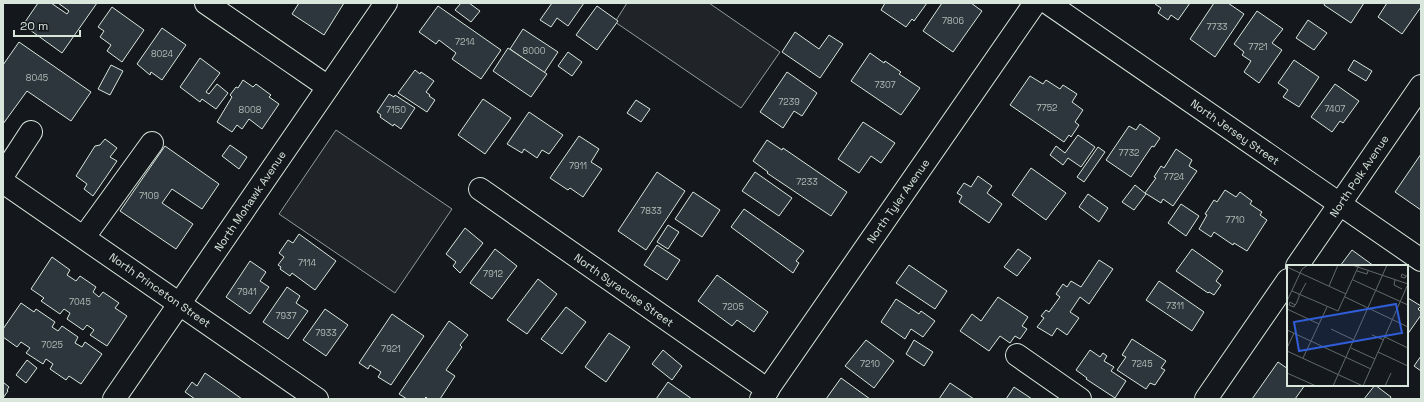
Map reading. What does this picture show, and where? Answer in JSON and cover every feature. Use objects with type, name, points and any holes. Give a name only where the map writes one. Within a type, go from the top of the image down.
[{"type":"street","points":[[206,3],[328,87]]},
{"type":"street","name":"North Mohawk Avenue","points":[[114,399],[386,3]]},
{"type":"street","name":"North Tyler Avenue","points":[[765,394],[1035,3]]},
{"type":"street","name":"North Jersey Street","points":[[1048,3],[1421,260]]},
{"type":"street","name":"North Polk Avenue","points":[[1298,265],[1421,86]]},
{"type":"street","points":[[3,175],[31,132]]},
{"type":"street","points":[[84,237],[152,143]]},
{"type":"street","name":"North Princeton Street","points":[[3,182],[317,399]]},
{"type":"street","name":"North Syracuse Street","points":[[480,189],[765,394]]},
{"type":"street","points":[[1206,399],[1287,281]]},
{"type":"street","points":[[1017,355],[1080,399]]},
{"type":"shaded area","points":[[627,3],[709,3],[780,52],[741,108],[615,22]]},
{"type":"shaded area","points":[[336,130],[452,209],[395,293],[279,214]]},
{"type":"building","points":[[38,3],[51,3],[67,14],[69,11],[58,3],[97,3],[62,53],[23,25]]},
{"type":"building","points":[[299,3],[344,3],[324,35],[292,14]]},
{"type":"building","points":[[461,3],[469,3],[480,11],[471,22],[455,10]]},
{"type":"building","points":[[552,3],[584,3],[568,26],[557,18],[551,27],[540,20]]},
{"type":"building","points":[[885,3],[927,3],[914,21],[912,19],[906,27],[881,10]]},
{"type":"building","points":[[942,3],[971,3],[982,11],[953,52],[923,31]]},
{"type":"building","points":[[1190,3],[1178,20],[1171,15],[1168,20],[1158,13],[1161,8],[1155,4]]},
{"type":"building","points":[[1214,3],[1228,3],[1244,14],[1215,57],[1190,39]]},
{"type":"building","points":[[1325,3],[1364,3],[1351,23],[1324,5]]},
{"type":"building","points":[[1387,3],[1421,3],[1421,7],[1402,34],[1378,17]]},
{"type":"building","points":[[438,6],[501,50],[481,79],[452,59],[456,53],[439,40],[436,44],[419,32]]},
{"type":"building","points":[[597,6],[618,21],[597,50],[576,35]]},
{"type":"building","points":[[112,7],[144,30],[122,62],[107,51],[111,45],[100,37],[104,31],[98,27]]},
{"type":"building","points":[[1257,11],[1283,29],[1272,43],[1282,50],[1259,83],[1244,72],[1251,61],[1242,55],[1244,52],[1234,44]]},
{"type":"building","points":[[1308,20],[1327,33],[1314,50],[1296,38]]},
{"type":"building","points":[[162,28],[186,45],[162,80],[151,72],[150,75],[137,64]]},
{"type":"building","points":[[523,29],[558,52],[544,73],[510,49]]},
{"type":"building","points":[[795,32],[819,49],[829,35],[843,44],[820,78],[782,52]]},
{"type":"building","points":[[19,42],[91,92],[71,121],[27,91],[3,124],[3,65]]},
{"type":"building","points":[[508,48],[547,74],[531,97],[493,71]]},
{"type":"building","points":[[568,52],[582,62],[572,76],[558,66]]},
{"type":"building","points":[[870,53],[884,63],[885,61],[901,72],[899,74],[920,88],[901,115],[851,81]]},
{"type":"building","points":[[200,58],[220,73],[206,92],[209,94],[217,84],[228,93],[216,109],[202,99],[200,102],[180,87]]},
{"type":"building","points":[[1294,60],[1319,77],[1299,107],[1283,97],[1288,90],[1278,83]]},
{"type":"building","points":[[1354,60],[1372,71],[1366,81],[1348,70]]},
{"type":"building","points":[[111,65],[123,71],[110,95],[98,89]]},
{"type":"building","points":[[415,70],[420,74],[421,72],[434,81],[426,92],[435,100],[427,112],[398,93]]},
{"type":"building","points":[[787,72],[817,93],[802,116],[794,111],[783,128],[760,112]]},
{"type":"building","points":[[1030,76],[1043,84],[1046,80],[1060,89],[1063,85],[1077,94],[1072,102],[1083,110],[1075,122],[1079,125],[1071,137],[1069,135],[1064,142],[1010,105]]},
{"type":"building","points":[[243,80],[253,87],[256,84],[271,95],[269,97],[279,104],[262,129],[249,119],[242,129],[237,125],[232,132],[217,122],[232,97],[230,95],[236,87],[238,88]]},
{"type":"building","points":[[1335,84],[1359,101],[1343,123],[1340,121],[1332,132],[1311,117]]},
{"type":"building","points":[[389,94],[394,97],[395,95],[415,108],[401,129],[394,124],[393,126],[380,117],[381,115],[377,112]]},
{"type":"building","points":[[483,99],[511,118],[485,154],[458,135]]},
{"type":"building","points":[[636,100],[650,109],[641,122],[627,113]]},
{"type":"building","points":[[529,112],[563,135],[549,154],[542,150],[537,158],[524,149],[522,153],[507,144]]},
{"type":"building","points":[[863,122],[895,143],[881,163],[871,156],[859,173],[838,159]]},
{"type":"building","points":[[1140,124],[1160,138],[1154,147],[1152,146],[1131,177],[1106,160],[1129,126],[1136,130]]},
{"type":"building","points":[[1078,135],[1095,147],[1081,167],[1068,158],[1063,165],[1050,155],[1056,146],[1065,153]]},
{"type":"building","points":[[579,136],[599,149],[591,162],[602,169],[583,197],[570,188],[568,190],[550,178]]},
{"type":"building","points":[[105,139],[117,148],[110,157],[117,161],[93,196],[84,189],[87,184],[76,176],[95,146],[100,145]]},
{"type":"building","points":[[767,140],[782,150],[783,148],[847,192],[831,216],[767,173],[768,172],[753,161]]},
{"type":"building","points":[[230,145],[247,157],[239,169],[222,156]]},
{"type":"building","points":[[165,146],[219,184],[202,209],[172,189],[162,203],[193,224],[176,249],[120,211]]},
{"type":"building","points":[[1098,147],[1105,152],[1084,182],[1077,177]]},
{"type":"building","points":[[1176,149],[1192,160],[1189,166],[1197,171],[1173,206],[1163,199],[1161,203],[1145,193],[1156,178],[1154,177],[1161,166],[1164,168]]},
{"type":"building","points":[[1421,154],[1421,210],[1395,192]]},
{"type":"building","points":[[1031,168],[1066,193],[1046,220],[1012,195]]},
{"type":"building","points":[[657,172],[685,191],[646,250],[618,231]]},
{"type":"building","points":[[755,172],[792,198],[779,216],[742,191]]},
{"type":"building","points":[[978,176],[992,186],[987,193],[1002,204],[989,223],[959,202],[962,196],[957,193],[964,183],[971,187]]},
{"type":"building","points":[[1135,185],[1146,194],[1134,210],[1122,202]]},
{"type":"building","points":[[1225,190],[1236,197],[1240,192],[1252,201],[1250,204],[1262,212],[1260,215],[1267,220],[1247,251],[1234,243],[1233,245],[1214,232],[1211,237],[1199,229],[1207,215],[1205,214],[1214,200],[1217,202]]},
{"type":"building","points":[[693,192],[720,210],[702,237],[675,219]]},
{"type":"building","points":[[1088,194],[1108,208],[1099,222],[1079,207]]},
{"type":"building","points":[[1181,204],[1199,216],[1186,236],[1168,223]]},
{"type":"building","points":[[744,209],[804,251],[796,261],[799,263],[793,273],[731,227]]},
{"type":"building","points":[[668,225],[679,232],[668,249],[657,242]]},
{"type":"building","points":[[465,228],[483,243],[460,273],[453,266],[456,262],[446,254]]},
{"type":"building","points":[[299,234],[336,261],[315,290],[292,273],[290,276],[280,269],[281,267],[278,265],[284,257],[279,253],[288,240],[293,243]]},
{"type":"building","points":[[657,245],[680,260],[667,280],[644,265]]},
{"type":"building","points":[[495,249],[517,266],[492,299],[470,283]]},
{"type":"building","points":[[1018,249],[1031,258],[1017,276],[1004,267]]},
{"type":"building","points":[[1192,249],[1223,271],[1216,281],[1221,285],[1214,295],[1209,292],[1208,293],[1176,271]]},
{"type":"building","points":[[1352,250],[1373,265],[1341,265]]},
{"type":"building","points":[[52,257],[70,270],[67,275],[76,281],[80,276],[96,287],[93,292],[99,297],[103,292],[119,303],[115,308],[127,316],[107,346],[90,335],[94,330],[87,325],[83,330],[67,319],[70,313],[64,309],[60,314],[41,301],[44,298],[31,289]]},
{"type":"building","points":[[1099,260],[1113,269],[1089,304],[1080,297],[1070,312],[1079,318],[1067,335],[1057,328],[1052,336],[1037,327],[1044,318],[1041,316],[1046,310],[1049,312],[1060,297],[1056,294],[1063,284],[1067,287],[1071,281],[1081,287]]},
{"type":"building","points":[[250,261],[266,272],[260,281],[269,287],[250,314],[226,297]]},
{"type":"building","points":[[909,265],[947,291],[935,309],[896,283]]},
{"type":"building","points":[[717,275],[768,312],[754,332],[737,320],[732,326],[698,301]]},
{"type":"building","points":[[538,279],[557,294],[527,334],[507,320]]},
{"type":"building","points":[[1159,281],[1204,312],[1192,331],[1146,300]]},
{"type":"building","points":[[287,287],[300,296],[296,303],[308,311],[288,339],[263,322]]},
{"type":"building","points":[[998,297],[1028,317],[1022,326],[1027,329],[1020,339],[1015,336],[1010,343],[1000,336],[989,351],[960,331],[972,314],[981,321]]},
{"type":"building","points":[[1408,298],[1421,306],[1418,309],[1421,312],[1421,315],[1408,334]]},
{"type":"building","points":[[896,299],[919,314],[921,311],[935,321],[923,337],[911,329],[905,339],[881,322]]},
{"type":"building","points":[[21,303],[34,312],[36,309],[55,322],[52,327],[58,331],[62,326],[78,337],[75,343],[82,347],[85,342],[102,354],[81,384],[69,376],[66,380],[50,369],[53,364],[46,359],[43,364],[26,353],[30,348],[21,342],[17,347],[3,337],[3,329]]},
{"type":"building","points":[[566,307],[586,322],[562,354],[541,339]]},
{"type":"building","points":[[325,309],[348,325],[326,356],[303,340]]},
{"type":"building","points":[[392,314],[424,336],[391,385],[378,377],[381,372],[370,365],[368,369],[359,363]]},
{"type":"building","points":[[449,321],[468,335],[460,345],[462,347],[446,370],[455,376],[440,399],[428,399],[426,397],[424,399],[407,399],[399,394]]},
{"type":"building","points":[[609,333],[630,347],[606,382],[585,367]]},
{"type":"building","points":[[1132,339],[1166,361],[1161,368],[1165,370],[1155,385],[1150,383],[1146,389],[1117,370],[1126,357],[1122,355]]},
{"type":"building","points":[[866,340],[894,361],[874,388],[845,366]]},
{"type":"building","points":[[914,340],[933,352],[924,366],[906,354]]},
{"type":"building","points":[[663,350],[682,366],[672,380],[652,364]]},
{"type":"building","points":[[1090,350],[1100,357],[1103,353],[1107,356],[1104,361],[1114,367],[1111,371],[1126,381],[1115,398],[1086,379],[1087,378],[1076,370]]},
{"type":"building","points":[[1421,356],[1421,371],[1414,366]]},
{"type":"building","points":[[27,360],[37,368],[26,383],[16,375]]},
{"type":"building","points":[[1278,362],[1287,368],[1287,386],[1304,386],[1295,399],[1252,399]]},
{"type":"building","points":[[205,373],[242,399],[195,399],[185,392],[192,382],[197,386]]},
{"type":"building","points":[[841,378],[870,399],[826,399]]},
{"type":"building","points":[[3,382],[9,387],[3,398]]},
{"type":"building","points":[[668,382],[692,399],[656,399]]},
{"type":"building","points":[[950,383],[974,399],[939,399]]},
{"type":"building","points":[[1374,386],[1391,397],[1390,399],[1364,399]]},
{"type":"building","points":[[1014,387],[1032,399],[1006,399]]}]
